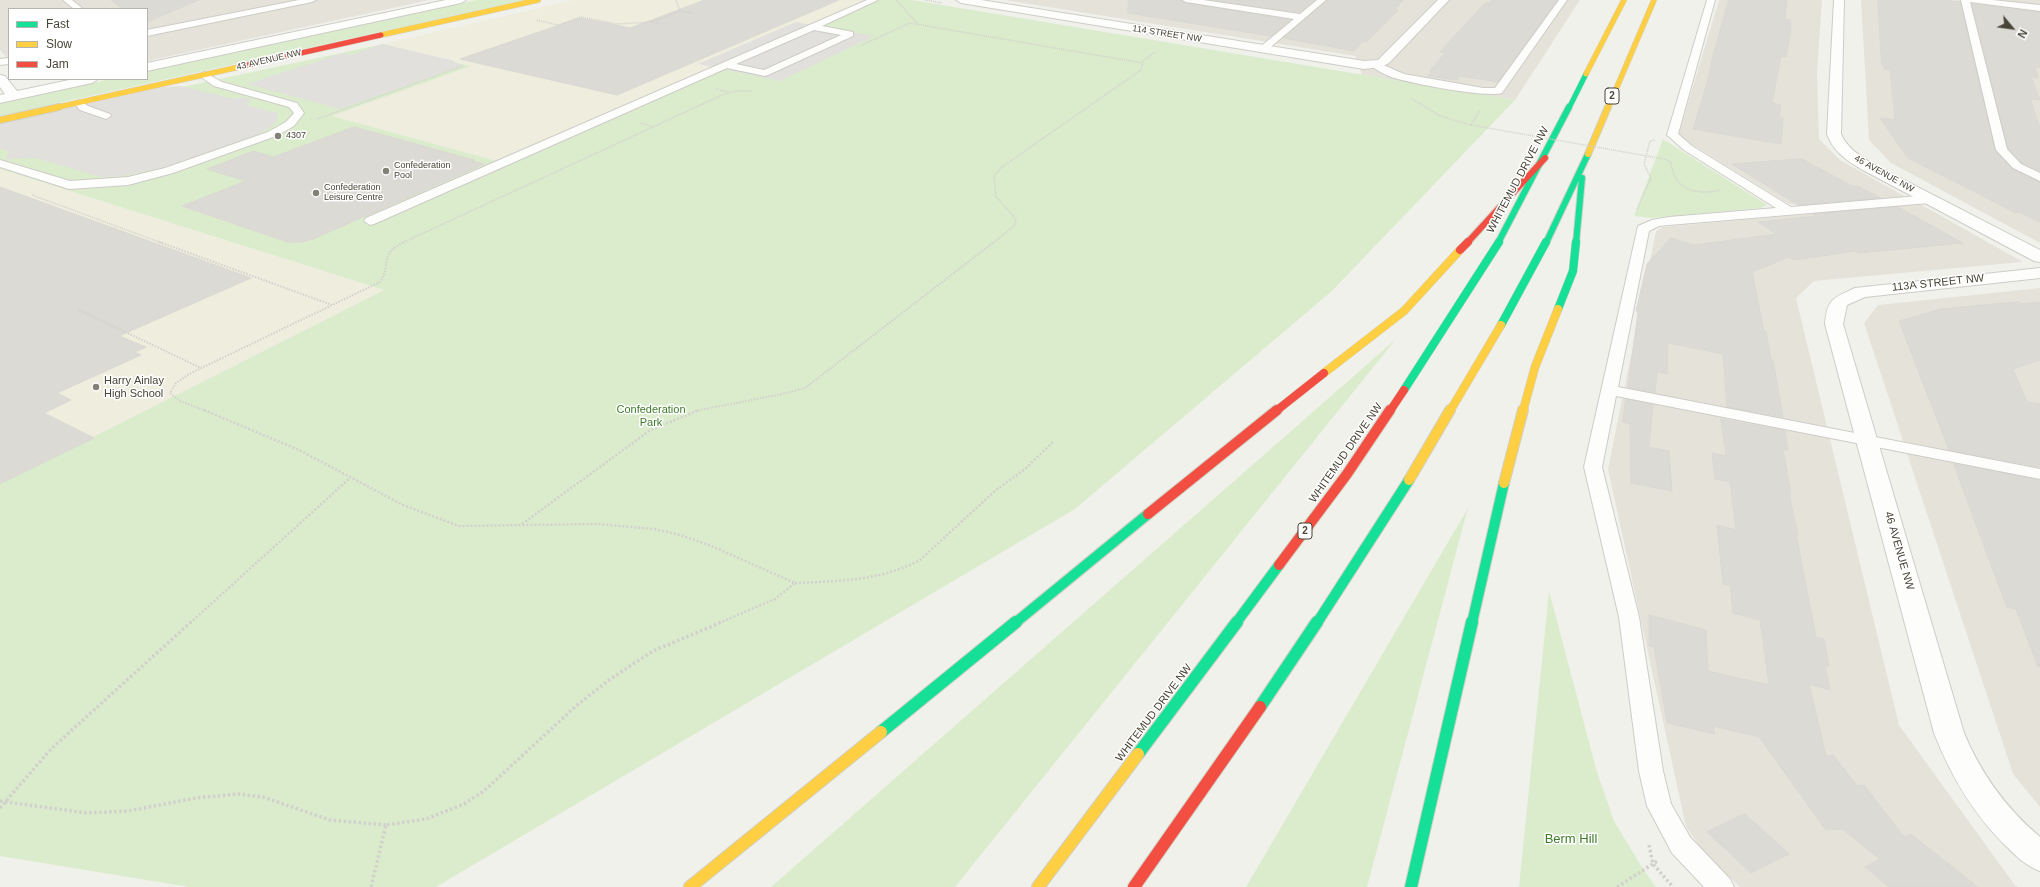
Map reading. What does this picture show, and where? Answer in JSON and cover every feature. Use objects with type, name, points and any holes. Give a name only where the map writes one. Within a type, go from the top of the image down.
[{"type":"main road","name":"43 AVENUE NW","points":[[0,120],[538,0]]},
{"type":"main road","name":"WHITEMUD DRIVE NW","points":[[1038,887],[1348,474],[1433,347],[1505,232],[1545,158],[1624,0]]},
{"type":"main road","name":"2","points":[[1134,887],[1292,661],[1400,494],[1482,360],[1545,244],[1583,163],[1654,0]]},
{"type":"main road","points":[[690,886],[1260,423],[1404,311],[1545,158]]},
{"type":"main road","points":[[1411,887],[1506,472],[1535,367],[1573,271],[1583,163]]},
{"type":"main road","points":[[1415,871],[1415,887]]},
{"type":"street","name":"43 AVENUE NW","points":[[148,67],[461,0]]},
{"type":"street","name":"114 STREET NW","points":[[961,0],[1352,64],[1374,64]]},
{"type":"street","points":[[1374,64],[1385,60],[1444,0]]},
{"type":"street","name":"46 AVENUE NW","points":[[1839,0],[1834,134],[1836,140],[1846,152],[1861,163],[2040,257]]},
{"type":"street","points":[[0,79],[14,96]]},
{"type":"street","points":[[0,99],[87,80]]},
{"type":"street","name":"113A STREET NW","points":[[1839,302],[1861,292],[1877,289],[2040,273]]},
{"type":"street","name":"46 AVENUE NW","points":[[1839,302],[1835,312],[1834,324],[1949,733],[1959,760],[1980,796],[2007,826],[2040,857]]},
{"type":"lane","points":[[67,0],[78,8]]},
{"type":"lane","points":[[148,33],[312,0]]},
{"type":"lane","points":[[370,221],[874,0]]},
{"type":"lane","points":[[1186,0],[1301,17]]},
{"type":"lane","points":[[1263,49],[1322,0]]},
{"type":"lane","points":[[1374,64],[1392,74],[1403,77],[1483,91],[1498,91],[1563,0]]},
{"type":"lane","points":[[1711,0],[1672,136],[1688,148],[1787,210]]},
{"type":"lane","points":[[1965,0],[2002,150],[2017,166],[2040,177]]},
{"type":"lane","points":[[1970,0],[2040,8]]},
{"type":"lane","points":[[727,65],[765,73],[850,34],[813,27]]},
{"type":"lane","points":[[0,163],[69,185],[108,183],[142,178],[169,171],[272,134],[290,124],[299,113],[293,105],[218,84],[204,75]]},
{"type":"lane","points":[[79,103],[84,108],[106,116]]},
{"type":"lane","points":[[1721,887],[1681,846],[1659,806],[1651,771],[1629,617],[1593,467],[1643,229],[1647,226],[1669,221],[1929,199]]},
{"type":"lane","points":[[1609,390],[2040,474]]},
{"type":"path","points":[[676,0],[680,11]]},
{"type":"path","points":[[896,0],[918,24]]},
{"type":"path","points":[[652,22],[680,11],[692,13]]},
{"type":"path","points":[[535,20],[558,25],[581,17],[617,24],[652,22],[663,24]]},
{"type":"path","points":[[860,46],[910,22],[1142,63]]},
{"type":"path","points":[[522,525],[648,431],[684,414],[712,407],[792,392],[805,388],[817,380],[1014,226],[1016,220],[999,204],[994,195],[994,176],[1002,167],[1140,70],[1142,63],[1159,49]]},
{"type":"path","points":[[760,91],[737,91],[722,95],[394,246],[385,256],[384,277],[380,282],[202,368],[176,383],[170,393],[180,401],[315,458],[350,478],[406,506],[444,522],[459,526],[623,525],[679,535],[709,545],[795,582],[855,580],[888,575],[908,568],[920,560],[996,490],[1025,469],[1054,441]]},
{"type":"path","points":[[1476,113],[1471,125],[1664,159],[1671,162],[1671,170],[1680,185],[1688,190],[1705,194],[1725,190]]},
{"type":"path","points":[[1634,216],[1651,178],[1651,174],[1644,166],[1649,144],[1650,141],[1659,140]]},
{"type":"path","points":[[27,194],[333,305]]},
{"type":"path","points":[[79,310],[202,368]]},
{"type":"path","points":[[0,808],[51,749],[350,478]]},
{"type":"path","points":[[0,801],[86,813],[128,811],[196,798],[238,794],[263,797],[330,820],[386,825],[426,819],[464,804],[484,791],[576,706],[609,680],[653,651],[776,599],[795,582]]},
{"type":"path","points":[[372,887],[386,825]]},
{"type":"path","points":[[1617,887],[1652,864]]},
{"type":"shaded area","points":[[0,0],[430,0],[148,61],[148,8],[8,8],[8,59],[0,50]]},
{"type":"shaded area","points":[[574,0],[870,0],[497,161],[331,116],[470,66],[383,44]]},
{"type":"shaded area","points":[[1004,0],[1580,0],[1515,100],[1362,75],[1355,56]]},
{"type":"shaded area","points":[[1719,0],[1822,0],[1817,73],[1819,139],[1840,160],[1906,197],[1803,205],[1789,204],[1678,136]]},
{"type":"shaded area","points":[[1861,0],[2040,0],[2040,243],[1891,163],[1869,140]]},
{"type":"shaded area","points":[[796,22],[874,36],[780,81],[698,64]]},
{"type":"shaded area","points":[[383,44],[455,61],[453,62],[463,65],[340,109],[247,84],[343,53],[351,55]]},
{"type":"shaded area","points":[[181,86],[230,98],[252,98],[246,105],[277,113],[277,121],[271,127],[256,135],[165,167],[122,176],[101,177],[36,158],[4,159],[10,152],[0,148],[0,123],[163,87]]},
{"type":"shaded area","name":"Harry Ainlay High School","points":[[0,169],[384,290],[0,484]]},
{"type":"shaded area","points":[[1920,204],[2023,262],[1814,281],[1796,298],[1899,725],[2014,884],[2018,887],[1740,887],[1707,856],[1686,827],[1608,469],[1656,231],[1663,227]]},
{"type":"shaded area","points":[[2040,288],[2040,807],[2013,774],[1864,323],[1878,305]]},
{"type":"green space","points":[[476,0],[524,0],[0,116],[0,103],[106,80],[148,80],[148,71]]},
{"type":"green space","name":"Confederation Park","points":[[870,0],[912,0],[1515,100],[1332,291],[1075,509],[436,887],[189,887],[0,856],[0,484],[384,290],[0,169],[0,126],[383,44],[471,66],[332,116],[497,161]]},
{"type":"green space","points":[[1663,139],[1767,205],[1760,208],[1652,218],[1634,216]]},
{"type":"green space","points":[[1396,339],[955,887],[771,887]]},
{"type":"green space","points":[[1468,508],[1367,887],[1246,887]]},
{"type":"green space","name":"Berm Hill","points":[[1549,591],[1597,772],[1614,821],[1643,869],[1656,887],[1519,887]]},
{"type":"building","points":[[111,0],[199,0],[148,22],[148,8],[122,8]]},
{"type":"building","points":[[705,0],[839,0],[617,95],[460,59],[580,18],[630,28]]},
{"type":"building","points":[[1129,0],[1181,0],[1186,3],[1290,20],[1271,36],[1128,13]]},
{"type":"building","points":[[1214,0],[1315,0],[1300,12]]},
{"type":"building","points":[[1327,0],[1404,0],[1395,9],[1398,10],[1367,42],[1364,41],[1354,51],[1283,38]]},
{"type":"building","points":[[1492,0],[1557,0],[1498,82],[1460,76],[1457,80],[1428,76],[1432,72],[1430,71],[1445,53],[1440,52],[1485,3],[1489,3]]},
{"type":"building","points":[[1729,0],[1787,0],[1785,19],[1791,20],[1791,29],[1786,57],[1781,56],[1772,103],[1781,105],[1779,117],[1783,118],[1781,144],[1693,129],[1708,80],[1713,55]]},
{"type":"building","points":[[1878,0],[1943,0],[1960,2],[1995,150],[2012,169],[2040,182],[2040,222],[2019,212],[2016,213],[1908,158],[1880,118],[1895,120],[1890,70],[1884,69],[1884,65],[1882,65]]},
{"type":"building","points":[[1972,4],[2040,12],[2040,67],[2035,67],[2038,78],[2031,77],[2040,100],[2030,99],[2040,128],[2040,171],[2022,163],[2008,148]]},
{"type":"building","name":"Confederation Leisure Centre","points":[[354,127],[484,164],[313,239],[301,242],[288,242],[182,206],[246,181],[207,169],[254,151],[273,157]]},
{"type":"building","points":[[1802,159],[1852,186],[1858,186],[1880,198],[1798,205],[1732,164]]},
{"type":"building","points":[[0,187],[251,278],[119,336],[146,347],[135,352],[141,355],[57,393],[71,400],[44,413],[94,438],[0,484]]},
{"type":"building","points":[[1898,207],[1963,243],[1859,253],[1856,251],[1794,260],[1789,257],[1752,272],[1764,331],[1766,331],[1771,360],[1773,360],[1783,417],[1727,407],[1723,354],[1668,343],[1667,374],[1657,372],[1655,393],[1628,387],[1638,312],[1636,311],[1647,264],[1671,238],[1694,245],[1777,234],[1758,222],[1817,216],[1813,214]]},
{"type":"building","points":[[2018,302],[2021,304],[2040,302],[2040,360],[2013,369],[2027,402],[2040,404],[2040,467],[1949,450],[1899,321],[1941,309]]},
{"type":"building","points":[[1626,399],[1653,405],[1649,447],[1669,451],[1672,491],[1631,483],[1630,424],[1623,422]]},
{"type":"building","points":[[1721,419],[1785,431],[1788,450],[1783,449],[1791,495],[1789,494],[1798,535],[1796,534],[1816,637],[1824,639],[1829,666],[1825,665],[1830,690],[1809,684],[1826,756],[1833,755],[1857,786],[1864,785],[1904,837],[1911,834],[1978,887],[1889,887],[1865,867],[1880,859],[1842,829],[1826,830],[1759,737],[1713,726],[1715,734],[1667,723],[1654,647],[1649,646],[1649,615],[1706,630],[1708,671],[1769,685],[1760,620],[1733,613],[1730,585],[1723,584],[1717,525],[1736,530],[1730,482],[1715,479],[1712,453],[1726,456]]},
{"type":"building","points":[[1954,464],[2040,480],[2040,667],[2038,667],[2016,609],[2007,607]]},
{"type":"building","points":[[1745,814],[1789,854],[1751,873],[1707,832]]},
{"type":"traffic: fast","points":[[1404,390],[1505,232],[1586,74]]},
{"type":"traffic: fast","points":[[1501,325],[1544,246],[1588,154]]},
{"type":"traffic: fast","points":[[1558,309],[1573,271],[1582,178]]},
{"type":"traffic: fast","points":[[1260,707],[1350,573],[1409,480]]},
{"type":"traffic: fast","points":[[1411,887],[1504,483]]},
{"type":"traffic: fast","points":[[881,732],[1148,514]]},
{"type":"traffic: fast","points":[[1138,754],[1279,565]]},
{"type":"traffic: slow","points":[[381,35],[538,0]]},
{"type":"traffic: slow","points":[[1586,74],[1624,0]]},
{"type":"traffic: slow","points":[[1588,154],[1654,0]]},
{"type":"traffic: slow","points":[[0,120],[239,67]]},
{"type":"traffic: slow","points":[[1324,373],[1404,311],[1460,250]]},
{"type":"traffic: slow","points":[[1504,483],[1535,367],[1558,309]]},
{"type":"traffic: slow","points":[[1409,480],[1501,325]]},
{"type":"traffic: slow","points":[[690,887],[881,732]]},
{"type":"traffic: slow","points":[[1038,887],[1138,754]]},
{"type":"traffic: jam","points":[[239,67],[381,35]]},
{"type":"traffic: jam","points":[[1460,250],[1545,158]]},
{"type":"traffic: jam","points":[[1148,514],[1324,373]]},
{"type":"traffic: jam","points":[[1279,565],[1347,474],[1404,390]]},
{"type":"traffic: jam","points":[[1134,887],[1260,707]]},
{"type":"place","name":"4307","points":[[278,136]]},
{"type":"place","name":"Confederation Pool","points":[[386,171]]},
{"type":"place","name":"Confederation Leisure Centre","points":[[316,193]]},
{"type":"place","name":"Harry Ainlay High School","points":[[96,387]]}]
